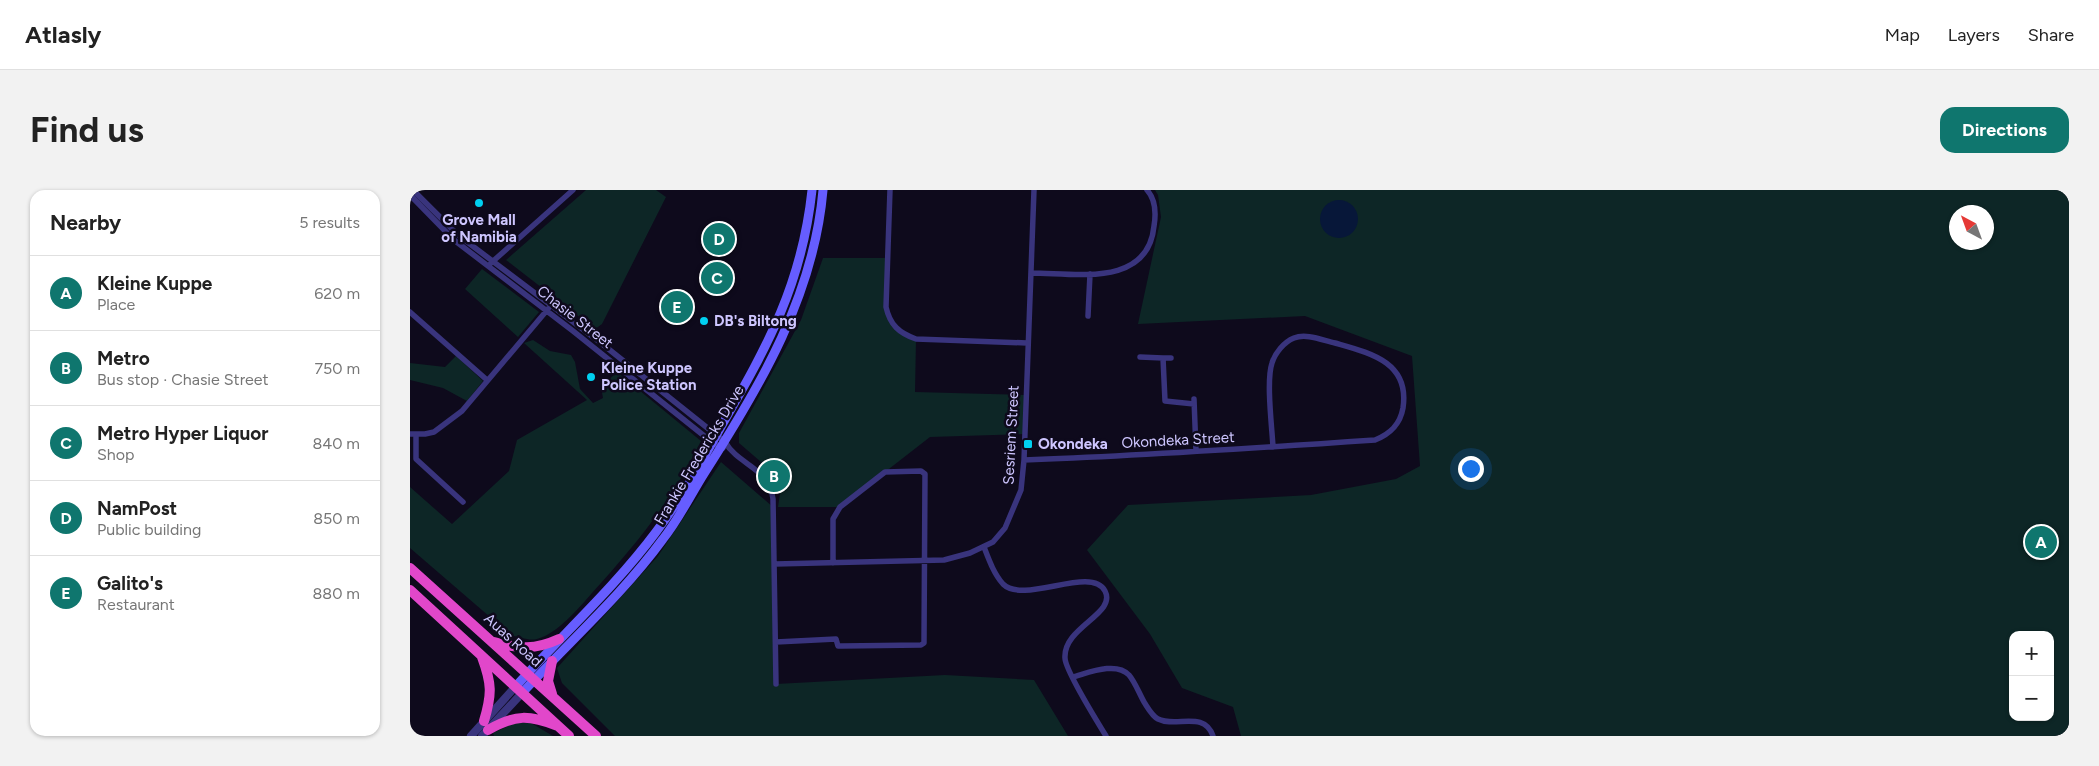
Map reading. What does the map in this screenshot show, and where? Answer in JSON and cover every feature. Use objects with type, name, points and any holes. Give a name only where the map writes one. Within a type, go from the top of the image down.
[{"type":"highway","name":"Auas Road","points":[[410,568],[596,736]]},
{"type":"highway","points":[[410,590],[569,736]]},
{"type":"highway","points":[[491,641],[530,649],[559,640]]},
{"type":"highway","points":[[481,655],[491,685],[485,729],[522,717],[540,719],[561,728]]},
{"type":"highway","points":[[552,661],[548,681],[552,695]]},
{"type":"main road","name":"Frankie Fredericks Drive","points":[[531,677],[559,640],[656,532],[715,439],[763,354],[780,319],[800,259],[812,190]]},
{"type":"main road","name":"Frankie Fredericks Drive","points":[[519,689],[552,661],[634,575],[664,539],[725,447],[773,358],[789,324],[813,254],[823,190]]},
{"type":"street","points":[[491,263],[574,190]]},
{"type":"street","points":[[890,190],[886,307],[893,325],[900,332],[916,339],[1027,343]]},
{"type":"street","name":"Sesriem Street","points":[[775,564],[926,561],[955,558],[993,542],[1005,528],[1021,490],[1024,460],[1034,190]]},
{"type":"street","points":[[1031,273],[1090,274],[1124,270],[1140,259],[1150,246],[1155,216],[1154,204],[1147,190]]},
{"type":"street","name":"Chasie Street","points":[[412,193],[546,310],[715,439]]},
{"type":"street","name":"Chasie Street","points":[[491,263],[551,305],[725,447],[759,471],[769,482],[773,499],[776,684]]},
{"type":"street","points":[[1088,316],[1090,274]]},
{"type":"street","points":[[463,502],[416,459],[413,434],[434,432],[447,425],[462,411],[551,305]]},
{"type":"street","points":[[410,312],[487,380]]},
{"type":"street","name":"Okondeka Street","points":[[1024,460],[1273,447],[1375,440],[1389,434],[1397,424],[1402,412],[1405,394],[1401,379],[1389,365],[1374,355],[1310,336],[1295,337],[1278,352],[1270,371],[1273,447]]},
{"type":"street","points":[[1140,357],[1171,358]]},
{"type":"street","points":[[1163,358],[1163,396],[1165,401],[1194,402],[1196,451]]},
{"type":"street","points":[[776,642],[836,639],[838,646],[921,645],[926,639],[925,474],[921,472],[894,472],[881,475],[835,513],[833,563]]},
{"type":"street","points":[[984,547],[992,568],[1003,584],[1009,588],[1022,590],[1091,582],[1102,587],[1106,592],[1106,604],[1074,634],[1065,650],[1065,661],[1106,736]]},
{"type":"street","points":[[1073,677],[1092,671],[1119,669],[1128,674],[1146,706],[1158,719],[1166,722],[1198,721],[1206,726],[1213,736]]},
{"type":"street","points":[[471,736],[485,729],[519,689]]},
{"type":"green space","points":[[586,190],[656,190],[666,197],[602,324],[595,329],[506,260]]},
{"type":"green space","points":[[1155,190],[2069,190],[2069,736],[1241,736],[1233,707],[1182,688],[1150,634],[1087,550],[1128,505],[1311,495],[1396,479],[1420,466],[1412,356],[1305,316],[1138,324],[1161,217],[1158,195]]},
{"type":"green space","points":[[823,258],[888,258],[886,307],[893,325],[916,339],[915,392],[1025,395],[1024,434],[930,437],[840,507],[778,507],[781,487],[786,482],[768,461],[761,462],[739,443],[739,433],[801,320]]},
{"type":"green space","points":[[482,269],[539,312],[518,337],[465,289]]},
{"type":"green space","points":[[533,340],[550,351],[571,355],[575,362],[580,389],[593,403],[603,398],[601,387],[617,372],[701,441],[678,483],[652,521],[624,556],[567,620],[545,636],[531,640],[511,635],[410,548],[410,487],[452,524],[509,471],[517,440],[587,400],[524,343]]},
{"type":"green space","points":[[456,356],[483,381],[467,401],[443,388],[410,380],[410,363],[445,367]]},
{"type":"green space","points":[[721,462],[773,507],[776,684],[945,675],[1034,680],[1068,736],[615,736],[562,683],[557,668],[658,556]]},
{"type":"green space","points":[[515,723],[531,723],[553,736],[494,736],[493,733]]},
{"type":"water","points":[[1339,200],[1353,205],[1358,219],[1353,233],[1339,238],[1325,233],[1320,219],[1325,205]]},
{"type":"place","name":"Grove Mall of Namibia","points":[[479,203]]},
{"type":"place","name":"NamPost","points":[[719,239]]},
{"type":"place","name":"Metro Hyper Liquor","points":[[717,278]]},
{"type":"place","name":"Galito's","points":[[677,307]]},
{"type":"place","name":"DB's Biltong","points":[[704,321]]},
{"type":"place","name":"Kleine Kuppe Police Station","points":[[591,377]]},
{"type":"place","name":"Okondeka","points":[[1028,444]]},
{"type":"place","name":"Metro","points":[[774,476]]},
{"type":"place","name":"Kleine Kuppe","points":[[2041,542]]}]
